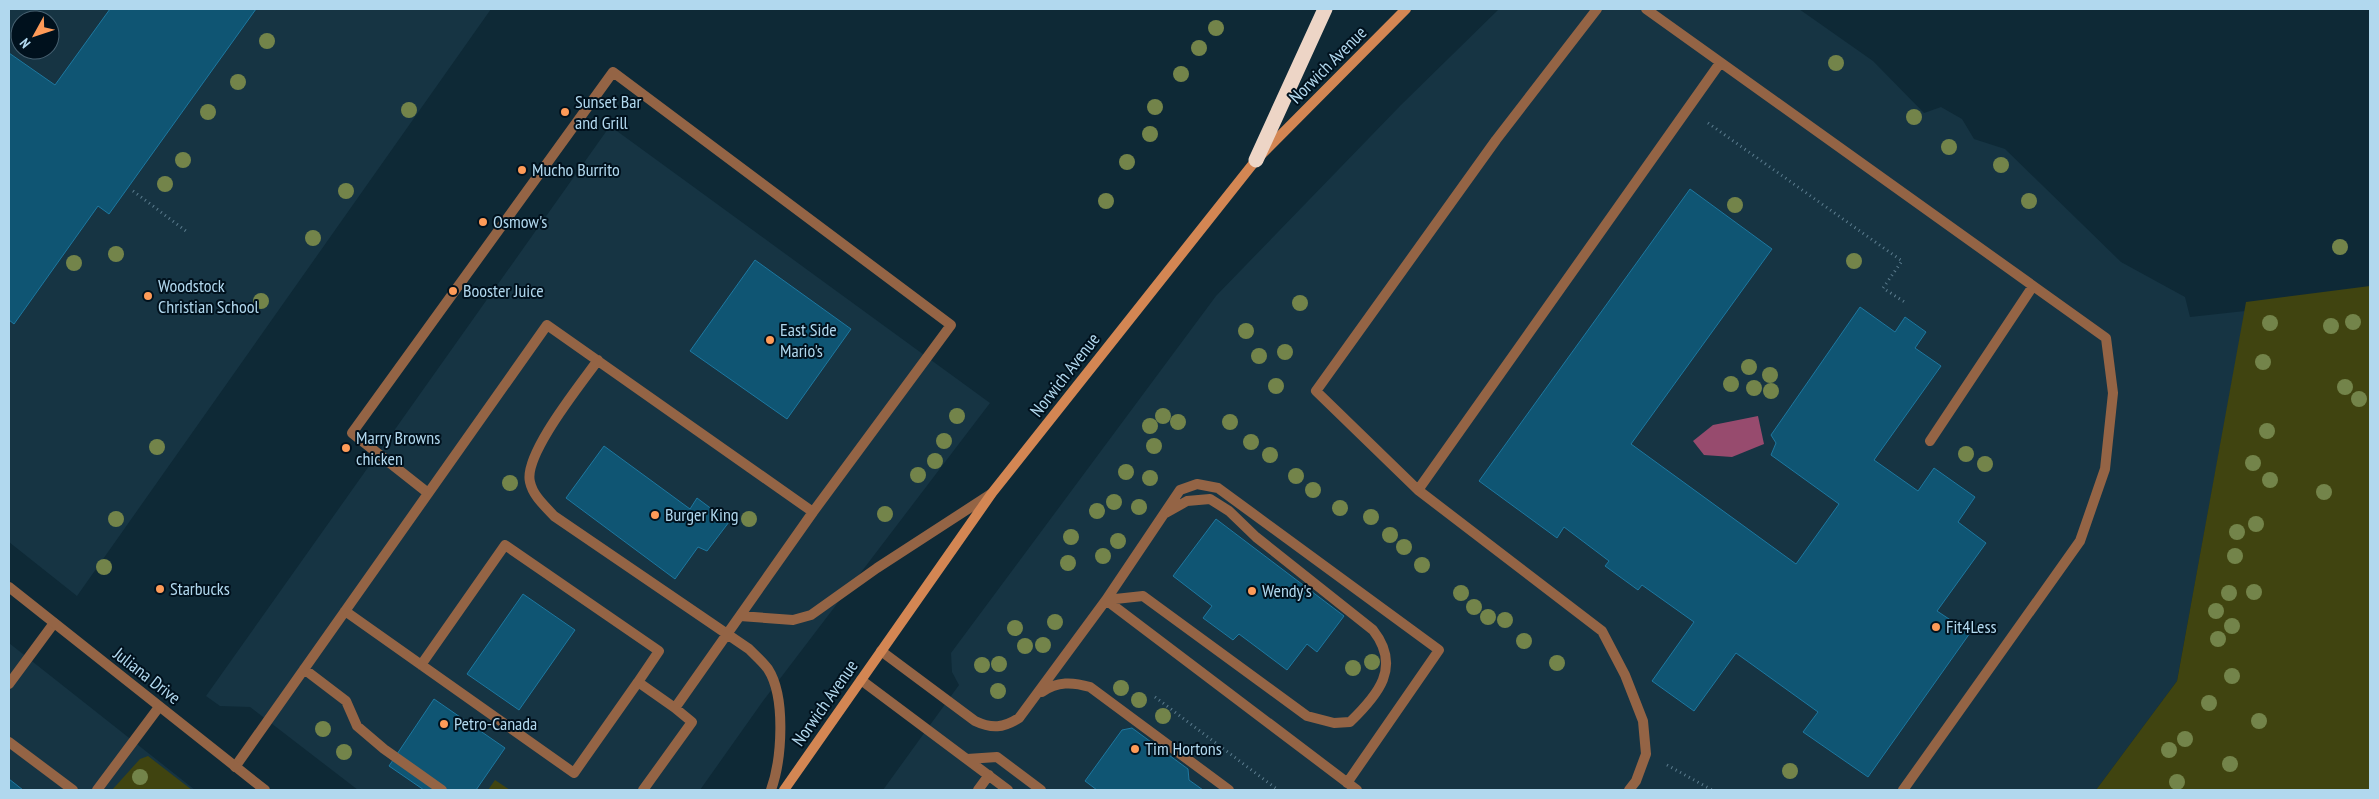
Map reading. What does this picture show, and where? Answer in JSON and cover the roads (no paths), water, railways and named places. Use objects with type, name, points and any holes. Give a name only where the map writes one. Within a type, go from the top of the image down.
[{"type":"highway","points":[[1256,160],[1325,9]]},
{"type":"main road","name":"Norwich Avenue","points":[[784,790],[992,493],[1256,160],[1406,9]]},
{"type":"street","points":[[1596,9],[1496,140],[1316,390],[1418,490],[1602,631],[1625,675],[1644,721],[1646,754],[1636,781],[1629,790]]},
{"type":"street","points":[[1646,9],[2106,338],[2113,393],[2105,469],[2080,541],[1903,790]]},
{"type":"street","points":[[1418,490],[1720,63]]},
{"type":"street","points":[[428,493],[352,433],[613,72],[951,325],[813,512],[675,708]]},
{"type":"street","points":[[1930,441],[2033,286]]},
{"type":"street","points":[[235,767],[547,325],[813,512]]},
{"type":"street","points":[[598,360],[542,439],[530,463],[529,481],[538,499],[554,516],[749,649],[768,669],[781,706],[778,772],[771,790]]},
{"type":"street","points":[[881,651],[975,721],[987,726],[999,727],[1014,721],[1038,695],[1106,600],[1180,490],[1197,484],[1218,488],[1439,650],[1346,782]]},
{"type":"street","points":[[740,616],[793,620],[811,615],[877,568],[992,493]]},
{"type":"street","points":[[1106,600],[1143,596],[1307,716],[1334,723],[1350,722],[1371,702],[1385,679],[1382,640],[1373,630],[1256,537],[1229,511],[1210,499],[1187,501],[1164,514]]},
{"type":"street","points":[[345,611],[421,665],[574,773],[659,651],[505,545],[421,665]]},
{"type":"street","name":"Juliana Drive","points":[[9,587],[265,790]]},
{"type":"street","points":[[1106,600],[1357,790]]},
{"type":"street","points":[[9,684],[54,623]]},
{"type":"street","points":[[304,670],[346,701],[357,726],[384,749],[442,790]]},
{"type":"street","points":[[861,680],[1008,790]]},
{"type":"street","points":[[638,682],[692,722],[643,790]]},
{"type":"street","points":[[1038,695],[1049,687],[1064,683],[1074,682],[1090,687],[1229,790]]},
{"type":"street","points":[[97,790],[159,706]]},
{"type":"street","points":[[9,742],[73,790]]},
{"type":"street","points":[[967,759],[997,757],[1041,790]]},
{"type":"street","points":[[978,790],[989,775]]},
{"type":"place","name":"Sunset Bar and Grill","points":[[565,112]]},
{"type":"place","name":"Mucho Burrito","points":[[522,170]]},
{"type":"place","name":"Osmow's","points":[[483,222]]},
{"type":"place","name":"Booster Juice","points":[[453,291]]},
{"type":"place","name":"Woodstock Christian School","points":[[148,296]]},
{"type":"place","name":"East Side Mario's","points":[[770,340]]},
{"type":"place","name":"Marry Browns chicken","points":[[346,448]]},
{"type":"place","name":"Burger King","points":[[655,515]]},
{"type":"place","name":"Starbucks","points":[[160,589]]},
{"type":"place","name":"Wendy's","points":[[1252,591]]},
{"type":"place","name":"Fit4Less","points":[[1936,627]]},
{"type":"place","name":"Petro-Canada","points":[[444,724]]},
{"type":"place","name":"Tim Hortons","points":[[1135,749]]}]
